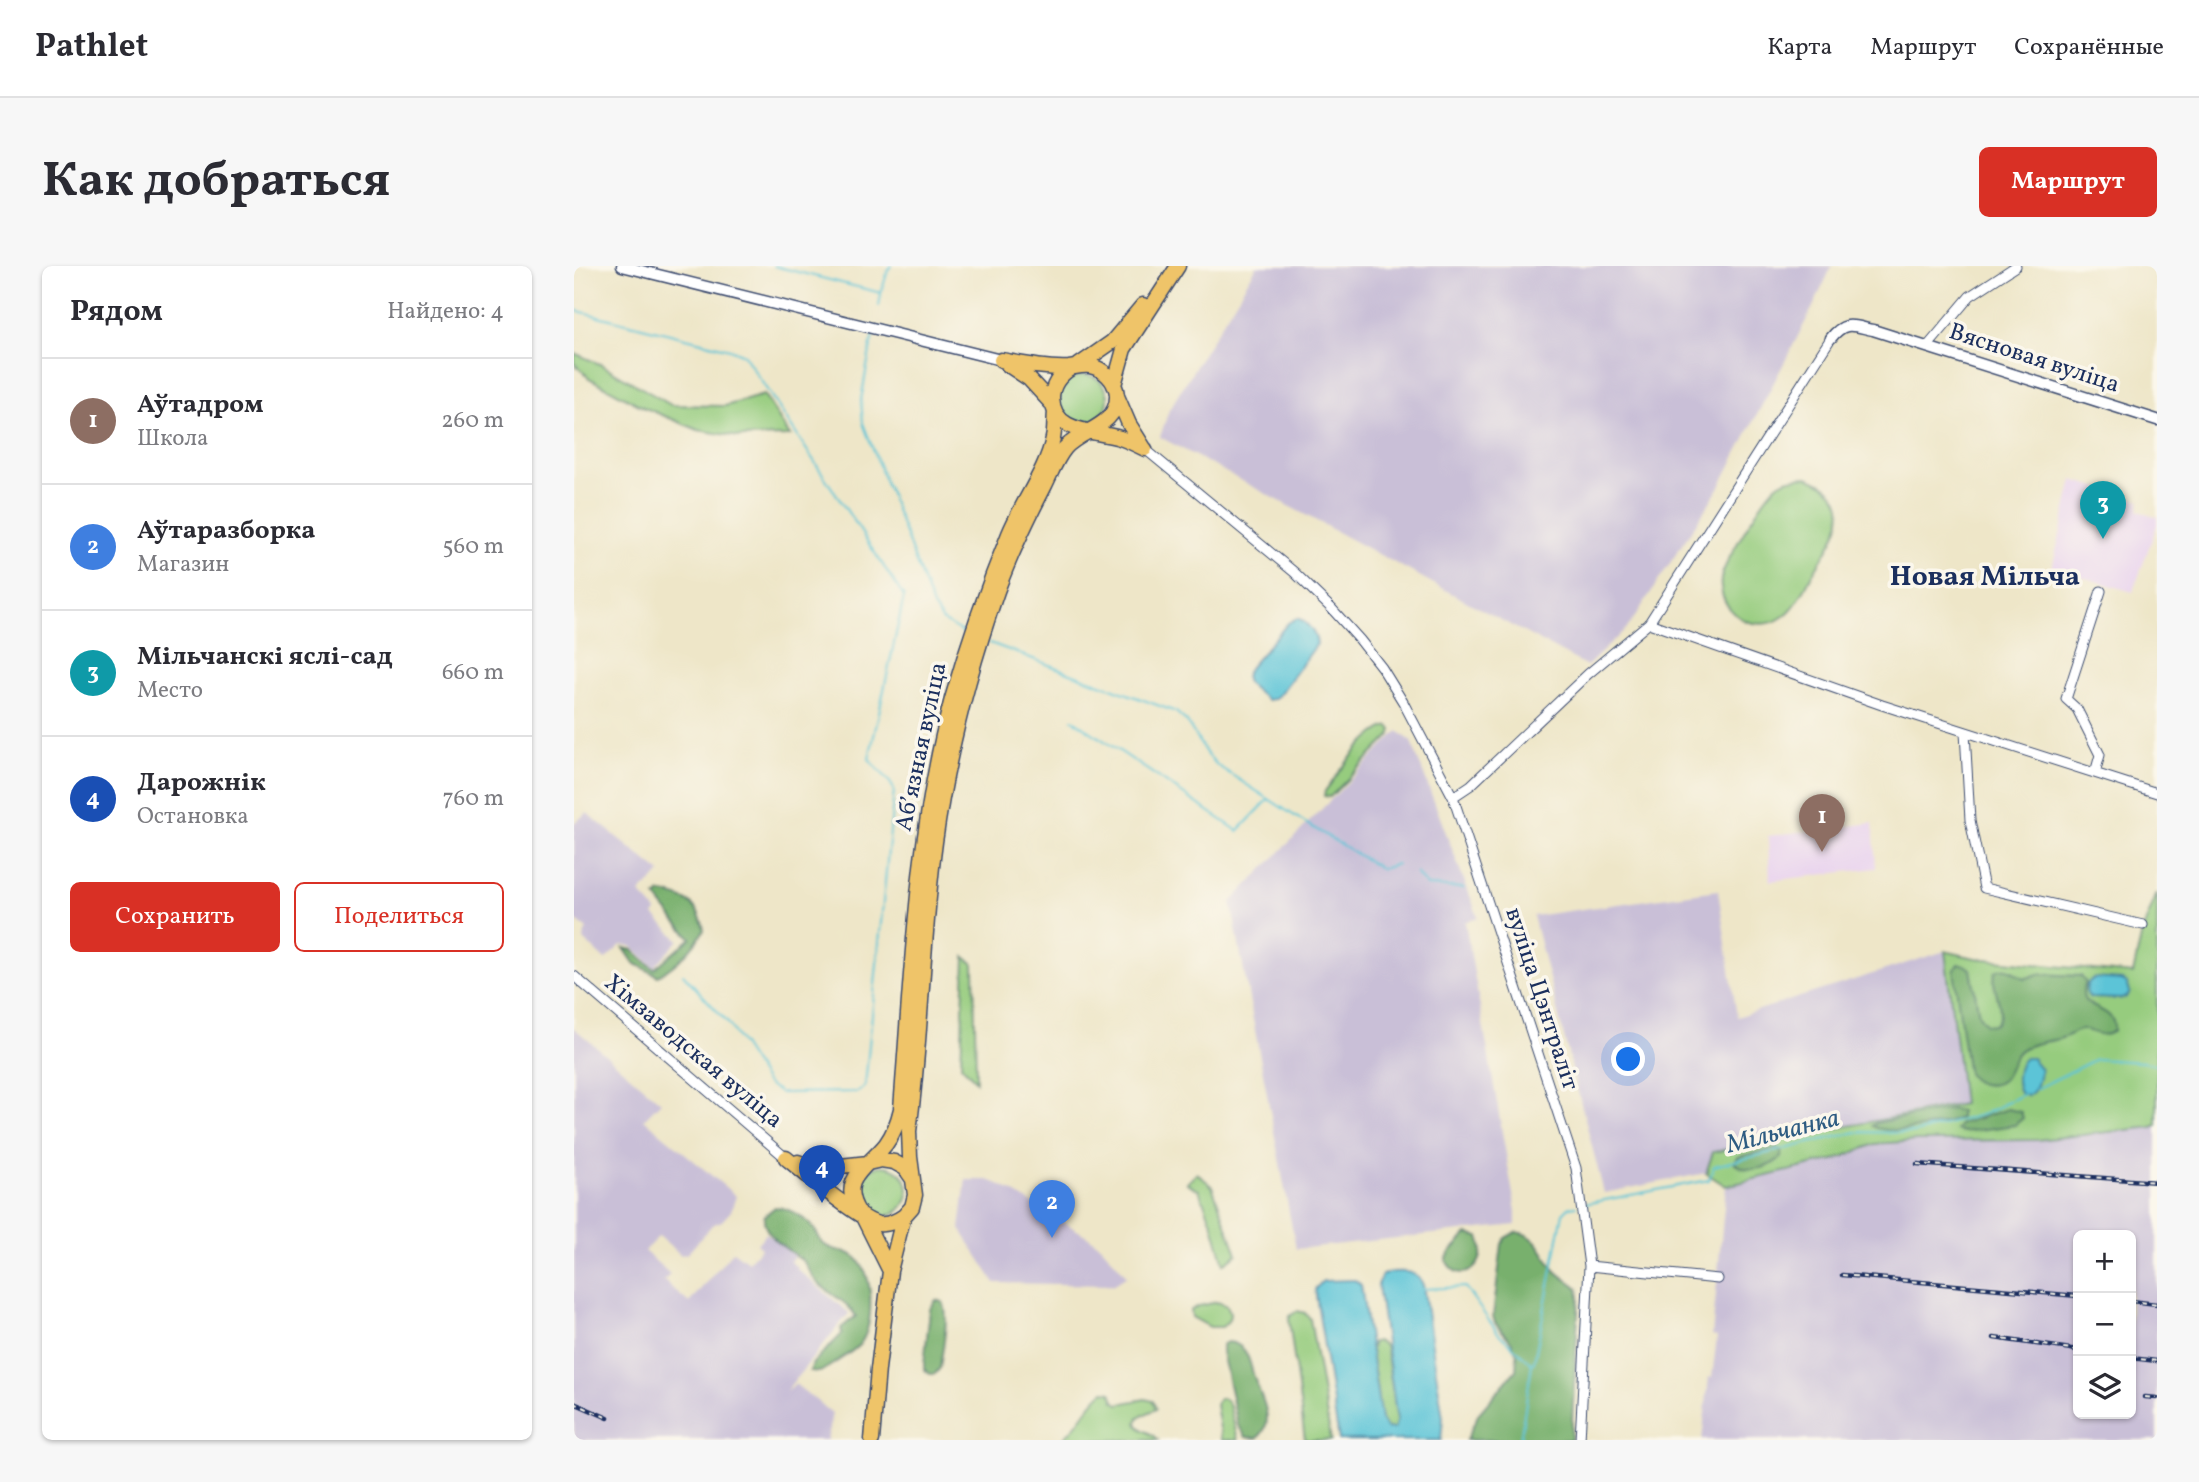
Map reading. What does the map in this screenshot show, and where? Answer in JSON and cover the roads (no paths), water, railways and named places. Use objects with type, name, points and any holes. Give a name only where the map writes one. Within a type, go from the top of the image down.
[{"type":"main road","points":[[1088,430],[1103,424],[1114,412],[1115,390],[1124,349],[1178,266]]},
{"type":"main road","points":[[1054,408],[1052,394],[1055,383],[1062,374],[1112,342],[1164,285]]},
{"type":"main road","points":[[1001,360],[1034,366],[1091,366],[1105,373],[1129,424],[1145,449]]},
{"type":"main road","points":[[1001,360],[1029,379],[1061,420],[1069,426],[1122,438],[1145,449]]},
{"type":"main road","name":"Абʼязная вуліца","points":[[907,1107],[912,961],[924,840],[939,755],[952,700],[987,589],[1010,531],[1053,438],[1054,408]]},
{"type":"main road","name":"Абʼязная вуліца","points":[[907,1107],[935,842],[961,706],[998,590],[1028,518],[1059,456],[1088,430]]},
{"type":"main road","points":[[890,1271],[851,1196],[851,1186],[860,1169],[896,1129],[907,1107]]},
{"type":"main road","points":[[786,1158],[861,1215],[879,1224],[888,1224],[904,1216],[912,1207],[915,1195],[907,1107]]},
{"type":"main road","points":[[786,1158],[810,1167],[822,1168],[881,1160],[894,1161],[905,1168],[913,1179]]},
{"type":"main road","points":[[872,1440],[890,1271],[904,1216]]},
{"type":"street","points":[[622,266],[1001,360]]},
{"type":"street","points":[[1927,347],[1970,296],[2016,266]]},
{"type":"street","name":"Вясновая вуліца","points":[[1831,338],[1843,326],[1873,330],[2157,420]]},
{"type":"street","points":[[1453,797],[1471,785],[1588,674],[1649,623],[1831,338]]},
{"type":"street","name":"вуліца Цэнтраліт","points":[[1145,449],[1294,572],[1360,640],[1403,702],[1453,797],[1572,1155],[1579,1186],[1589,1266],[1580,1440]]},
{"type":"street","points":[[2095,773],[2100,755],[2077,709],[2066,699],[2101,592]]},
{"type":"street","points":[[1649,623],[1843,692],[2157,793]]},
{"type":"street","points":[[1965,732],[1970,820],[1984,888],[2143,925]]},
{"type":"street","name":"Хімзаводская вуліца","points":[[574,976],[786,1158]]},
{"type":"street","points":[[1589,1266],[1718,1279]]},
{"type":"water","points":[[1297,618],[1310,628],[1317,644],[1280,694],[1267,700],[1247,683],[1245,676],[1288,623]]},
{"type":"water","points":[[2094,978],[2122,980],[2127,983],[2130,992],[2127,997],[2121,999],[2090,998],[2087,987]]},
{"type":"water","points":[[2025,1058],[2032,1058],[2041,1069],[2035,1088],[2027,1096],[2020,1093],[2017,1079],[2018,1070]]},
{"type":"water","points":[[1392,1272],[1414,1274],[1423,1285],[1443,1418],[1441,1440],[1339,1440],[1315,1289],[1323,1281],[1355,1280],[1361,1285],[1381,1420],[1386,1428],[1394,1429],[1397,1420],[1378,1285],[1382,1275]]},
{"type":"waterway","points":[[774,266],[881,293],[891,266]]},
{"type":"waterway","points":[[879,306],[881,294]]},
{"type":"waterway","points":[[574,310],[730,349],[744,355],[904,597],[869,759],[894,790],[865,1086],[858,1092],[781,1093],[767,1084],[728,1023],[683,974]]},
{"type":"waterway","points":[[873,334],[861,400],[863,423],[933,607],[943,621],[964,633]]},
{"type":"waterway","points":[[990,643],[1176,712],[1187,722],[1206,753],[1218,766],[1381,869],[1397,864]]},
{"type":"waterway","points":[[1072,719],[1238,831],[1269,799]]},
{"type":"waterway","points":[[1416,873],[1427,886],[1464,888]]},
{"type":"waterway","name":"Мільчанка","points":[[2036,1089],[2096,1059],[2157,1065]]},
{"type":"waterway","name":"Мільчанка","points":[[1584,1204],[1709,1180],[1714,1166],[1856,1132],[1915,1133],[1984,1114],[2024,1094]]},
{"type":"waterway","name":"Мільчанка","points":[[1520,1440],[1532,1364],[1563,1213],[1569,1207],[1576,1206]]},
{"type":"waterway","points":[[1423,1289],[1465,1287],[1498,1333],[1532,1364]]},
{"type":"railway","points":[[1917,1164],[2157,1182]]},
{"type":"railway","points":[[1842,1275],[2073,1296]]},
{"type":"railway","points":[[2136,1302],[2157,1304]]},
{"type":"railway","points":[[1994,1338],[2073,1349]]},
{"type":"railway","points":[[2136,1359],[2157,1361]]},
{"type":"railway","points":[[2145,1397],[2157,1398]]},
{"type":"railway","points":[[574,1403],[608,1418]]},
{"type":"place","name":"Мільчанскі яслі-сад","points":[[2103,539]]},
{"type":"place","name":"Аўтадром","points":[[1822,852]]},
{"type":"place","name":"Дарожнік","points":[[822,1203]]},
{"type":"place","name":"Аўтаразборка","points":[[1052,1238]]},
{"type":"district","name":"Новая Мільча","points":[[1985,577]]}]
